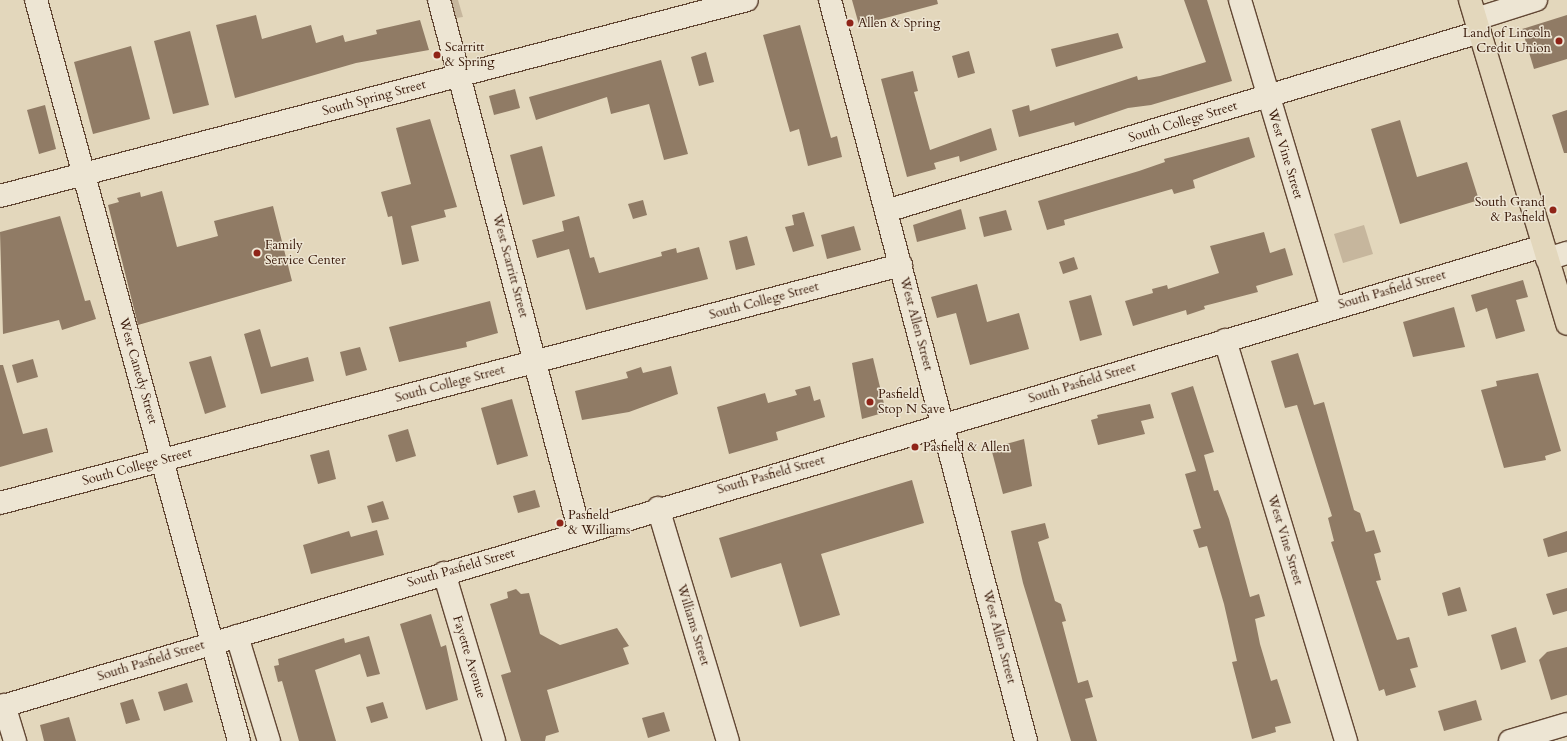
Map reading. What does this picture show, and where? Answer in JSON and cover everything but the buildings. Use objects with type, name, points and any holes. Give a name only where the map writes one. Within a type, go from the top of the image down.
[{"type":"main road","points":[[1475,17],[1553,253],[1567,324]]},
{"type":"street","name":"West Canedy Street","points":[[36,0],[82,175],[208,618],[210,644],[239,741]]},
{"type":"street","name":"West Scarritt Street","points":[[439,0],[580,533]]},
{"type":"street","name":"South Spring Street","points":[[0,196],[747,0]]},
{"type":"street","name":"West Allen Street","points":[[830,0],[1026,741]]},
{"type":"street","name":"West Vine Street","points":[[1240,0],[1332,308]]},
{"type":"street","name":"South College Street","points":[[886,211],[1268,96],[1475,17],[1536,0]]},
{"type":"street","name":"South Pasfield Street","points":[[2,706],[580,533],[658,508],[1332,308],[1553,253]]},
{"type":"street","name":"South College Street","points":[[0,503],[901,265]]},
{"type":"street","name":"West Vine Street","points":[[1225,340],[1346,741]]},
{"type":"street","name":"Williams Street","points":[[658,508],[728,741]]},
{"type":"street","name":"Fayette Avenue","points":[[444,573],[494,741]]},
{"type":"street","points":[[238,636],[269,741]]},
{"type":"street","points":[[2,706],[15,741]]},
{"type":"street","points":[[1510,741],[1567,724]]},
{"type":"shaded area","points":[[451,0],[458,0],[463,17],[456,18]]},
{"type":"shaded area","points":[[1364,225],[1373,254],[1343,263],[1334,234]]},
{"type":"place","name":"Allen & Spring","points":[[850,23]]},
{"type":"place","name":"Land of Lincoln Credit Union","points":[[1559,41]]},
{"type":"place","name":"Scarritt & Spring","points":[[437,55]]},
{"type":"place","name":"South Grand & Pasfield","points":[[1553,210]]},
{"type":"place","name":"Family Service Center","points":[[257,253]]},
{"type":"place","name":"Pasfield Stop N Save","points":[[870,402]]},
{"type":"place","name":"Pasfield & Allen","points":[[915,447]]},
{"type":"place","name":"Pasfield & Williams","points":[[560,523]]}]
